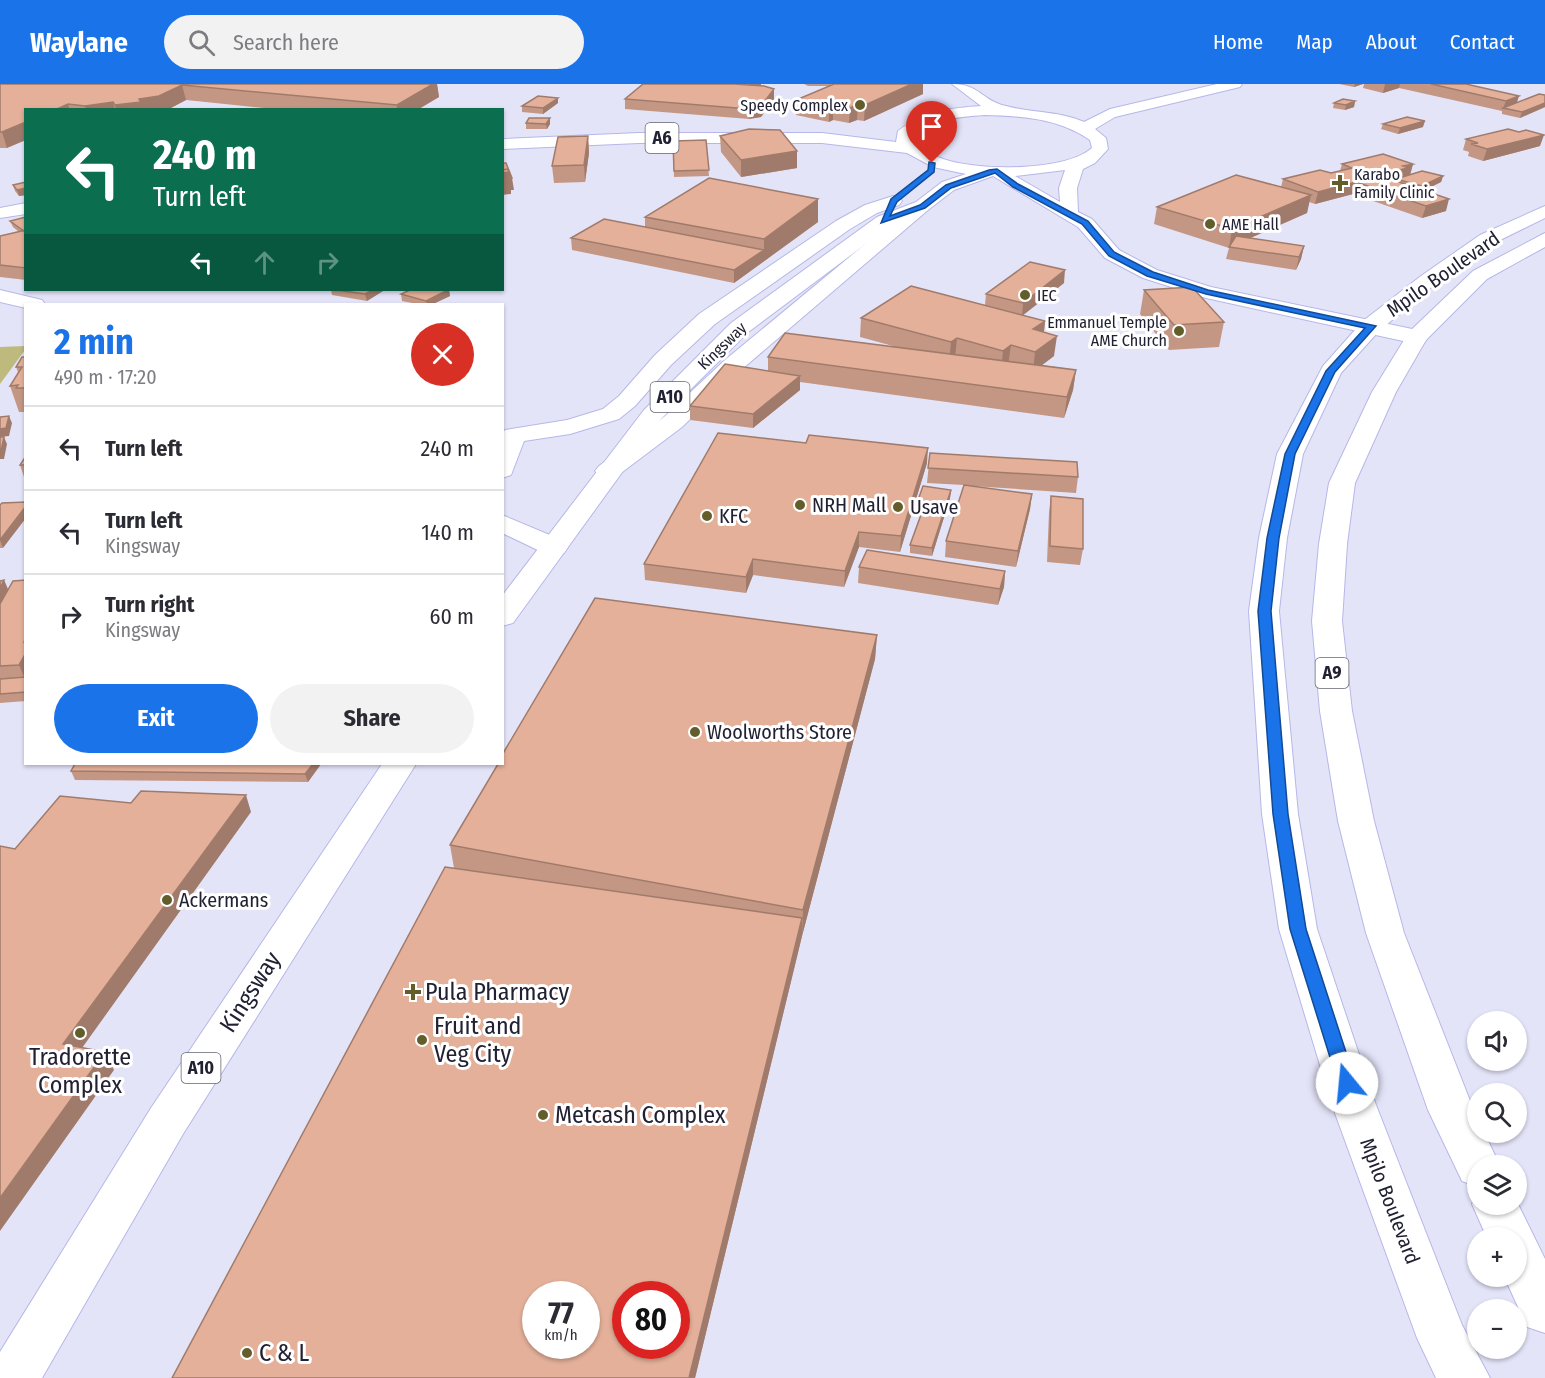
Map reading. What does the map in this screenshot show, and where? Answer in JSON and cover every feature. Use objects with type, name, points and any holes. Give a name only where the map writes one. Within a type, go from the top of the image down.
[{"type":"main road","points":[[959,84],[980,100],[1004,111]]},
{"type":"main road","points":[[1050,117],[1092,110],[1196,84]]},
{"type":"main road","points":[[1085,128],[1110,114],[1235,84]]},
{"type":"main road","points":[[1069,212],[1067,196],[1070,178],[1076,166],[1089,159],[1100,149],[1098,138],[1085,128],[1050,117],[946,107],[910,127],[904,134],[904,141],[909,148],[930,159],[997,173],[1051,170],[1089,159]]},
{"type":"main road","name":"A6","points":[[822,138],[910,127]]},
{"type":"main road","name":"A6","points":[[504,144],[639,138],[822,138],[909,148]]},
{"type":"main road","points":[[924,176],[932,170],[930,159]]},
{"type":"main road","points":[[997,173],[1069,212],[1085,223],[1112,254],[1150,274],[1206,292],[1418,337]]},
{"type":"main road","name":"Kingsway","points":[[504,614],[608,471],[652,415],[739,328],[895,204],[922,206],[948,186],[997,173]]},
{"type":"main road","points":[[504,464],[514,435],[570,427],[611,414],[627,401],[663,360],[707,319],[843,225],[871,209],[895,204]]},
{"type":"main road","points":[[608,471],[673,422],[732,365],[922,206]]},
{"type":"main road","points":[[0,213],[24,208]]},
{"type":"main road","name":"Mpilo Boulevard","points":[[1464,1378],[1442,1338],[1354,1105],[1298,929],[1280,814],[1264,611],[1273,538],[1290,454],[1330,371],[1371,326],[1428,280],[1487,239],[1545,211]]},
{"type":"main road","name":"Mpilo Boulevard","points":[[1472,1155],[1450,1110],[1385,933],[1356,821],[1336,711],[1327,621],[1333,544],[1342,483],[1384,392],[1418,337],[1480,275],[1545,239]]},
{"type":"main road","points":[[0,296],[31,303]]},
{"type":"main road","points":[[504,524],[554,547]]},
{"type":"main road","name":"Kingsway","points":[[13,1378],[167,1121],[363,816],[398,765]]},
{"type":"main road","points":[[1527,1273],[1545,1310]]},
{"type":"shaded area","points":[[24,346],[24,351],[0,384],[0,347]]},
{"type":"building","points":[[0,84],[433,84],[397,105],[182,85],[159,96],[139,99],[141,102],[115,105],[113,102],[85,106],[68,104],[59,108],[24,108],[24,123],[0,132]]},
{"type":"building","points":[[643,84],[734,84],[774,89],[761,106],[749,109],[625,99]]},
{"type":"building","points":[[834,84],[912,84],[865,105],[858,104],[850,108],[833,105],[829,107],[796,100]]},
{"type":"building","points":[[1431,84],[1466,84],[1519,96],[1506,101]]},
{"type":"building","points":[[1539,94],[1545,95],[1545,103],[1522,112],[1503,108]]},
{"type":"building","points":[[538,96],[558,98],[543,108],[522,106]]},
{"type":"building","points":[[1343,99],[1355,101],[1346,105],[1334,103]]},
{"type":"building","points":[[1407,117],[1425,121],[1400,128],[1383,124]]},
{"type":"building","points":[[529,118],[550,118],[546,124],[526,123]]},
{"type":"building","points":[[749,129],[780,130],[797,151],[741,160],[720,136]]},
{"type":"building","points":[[1508,129],[1519,132],[1526,130],[1544,135],[1487,149],[1471,144],[1478,143],[1466,139]]},
{"type":"building","points":[[588,136],[584,165],[552,166],[558,137]]},
{"type":"building","points":[[706,140],[709,170],[674,171],[673,141]]},
{"type":"building","points":[[1383,154],[1413,164],[1403,166],[1408,168],[1378,175],[1449,199],[1426,206],[1356,182],[1318,192],[1283,179],[1320,170],[1331,173],[1352,168],[1342,164]]},
{"type":"building","points":[[504,163],[506,163],[512,178],[510,178],[508,169],[504,170]]},
{"type":"building","points":[[1422,171],[1443,176],[1422,186],[1396,179]]},
{"type":"building","points":[[1236,175],[1311,195],[1232,229],[1157,207]]},
{"type":"building","points":[[709,178],[818,199],[764,239],[645,217]]},
{"type":"building","points":[[24,182],[24,188],[17,190],[13,185]]},
{"type":"building","points":[[24,218],[24,231],[10,221]]},
{"type":"building","points":[[604,219],[764,250],[734,270],[571,238]]},
{"type":"building","points":[[24,230],[24,268],[0,265],[0,236]]},
{"type":"building","points":[[1236,236],[1304,246],[1299,257],[1229,247]]},
{"type":"building","points":[[1030,262],[1065,270],[1023,303],[986,294]]},
{"type":"building","points":[[911,286],[1045,321],[1033,329],[1057,336],[1035,352],[1011,345],[1003,351],[957,338],[951,342],[861,318]]},
{"type":"building","points":[[1192,287],[1224,322],[1174,325],[1144,290]]},
{"type":"building","points":[[343,291],[371,291],[365,294]]},
{"type":"building","points":[[408,291],[446,291],[426,301],[401,294]]},
{"type":"building","points":[[785,333],[1076,370],[1067,397],[768,357]]},
{"type":"building","points":[[24,357],[24,388],[16,388],[18,385],[10,386],[22,367],[16,367]]},
{"type":"building","points":[[725,364],[800,376],[753,414],[690,406]]},
{"type":"building","points":[[9,416],[6,428],[0,429],[0,417]]},
{"type":"building","name":"NRH Mall","points":[[718,433],[806,443],[809,435],[928,448],[901,536],[859,532],[845,571],[753,559],[746,577],[644,564]]},
{"type":"building","points":[[0,437],[4,437],[1,451],[0,451]]},
{"type":"building","points":[[930,453],[1077,462],[1078,477],[928,468]]},
{"type":"building","points":[[964,485],[1032,494],[1018,551],[946,541]]},
{"type":"building","points":[[923,486],[951,490],[932,548],[910,545],[926,501],[918,500]]},
{"type":"building","points":[[1051,496],[1083,499],[1083,549],[1050,546]]},
{"type":"building","points":[[24,502],[24,509],[0,540],[0,505]]},
{"type":"building","points":[[867,550],[1005,571],[1000,589],[859,567]]},
{"type":"building","points":[[24,580],[24,656],[19,665],[0,666],[0,604],[13,581]]},
{"type":"building","name":"Woolworths Store","points":[[595,598],[877,635],[803,910],[450,845],[497,765],[504,765],[504,752]]},
{"type":"building","points":[[24,677],[24,692],[0,694],[0,679]]},
{"type":"building","points":[[74,765],[312,765],[305,774],[71,771]]},
{"type":"building","points":[[141,791],[246,795],[63,1044],[105,1052],[0,1198],[0,846],[15,849],[60,796],[131,803]]},
{"type":"building","name":"Metcash Complex","points":[[445,867],[802,918],[689,1378],[172,1378]]},
{"type":"place","name":"Speedy Complex","points":[[860,105]]},
{"type":"place","name":"Karabo Family Clinic","points":[[1340,183]]},
{"type":"place","name":"AME Hall","points":[[1210,224]]},
{"type":"place","name":"IEC","points":[[1025,295]]},
{"type":"place","name":"Emmanuel Temple AME Church","points":[[1179,331]]},
{"type":"place","name":"NRH Mall","points":[[800,505]]},
{"type":"place","name":"Usave","points":[[898,507]]},
{"type":"place","name":"KFC","points":[[707,516]]},
{"type":"place","name":"Woolworths Store","points":[[695,732]]},
{"type":"place","name":"Ackermans","points":[[167,900]]},
{"type":"place","name":"Pula Pharmacy","points":[[413,992]]},
{"type":"place","name":"Tradorette Complex","points":[[80,1033]]},
{"type":"place","name":"Fruit and Veg City","points":[[422,1040]]},
{"type":"place","name":"Metcash Complex","points":[[543,1115]]},
{"type":"place","name":"C & L","points":[[247,1353]]},
{"type":"route","points":[[932,163],[932,170],[893,201],[884,221],[922,206],[948,186],[997,171],[1016,185],[1069,212],[1085,223],[1112,254],[1150,274],[1206,292],[1371,326],[1330,371],[1290,454],[1273,538],[1264,611],[1280,814],[1298,929],[1347,1083]]}]
